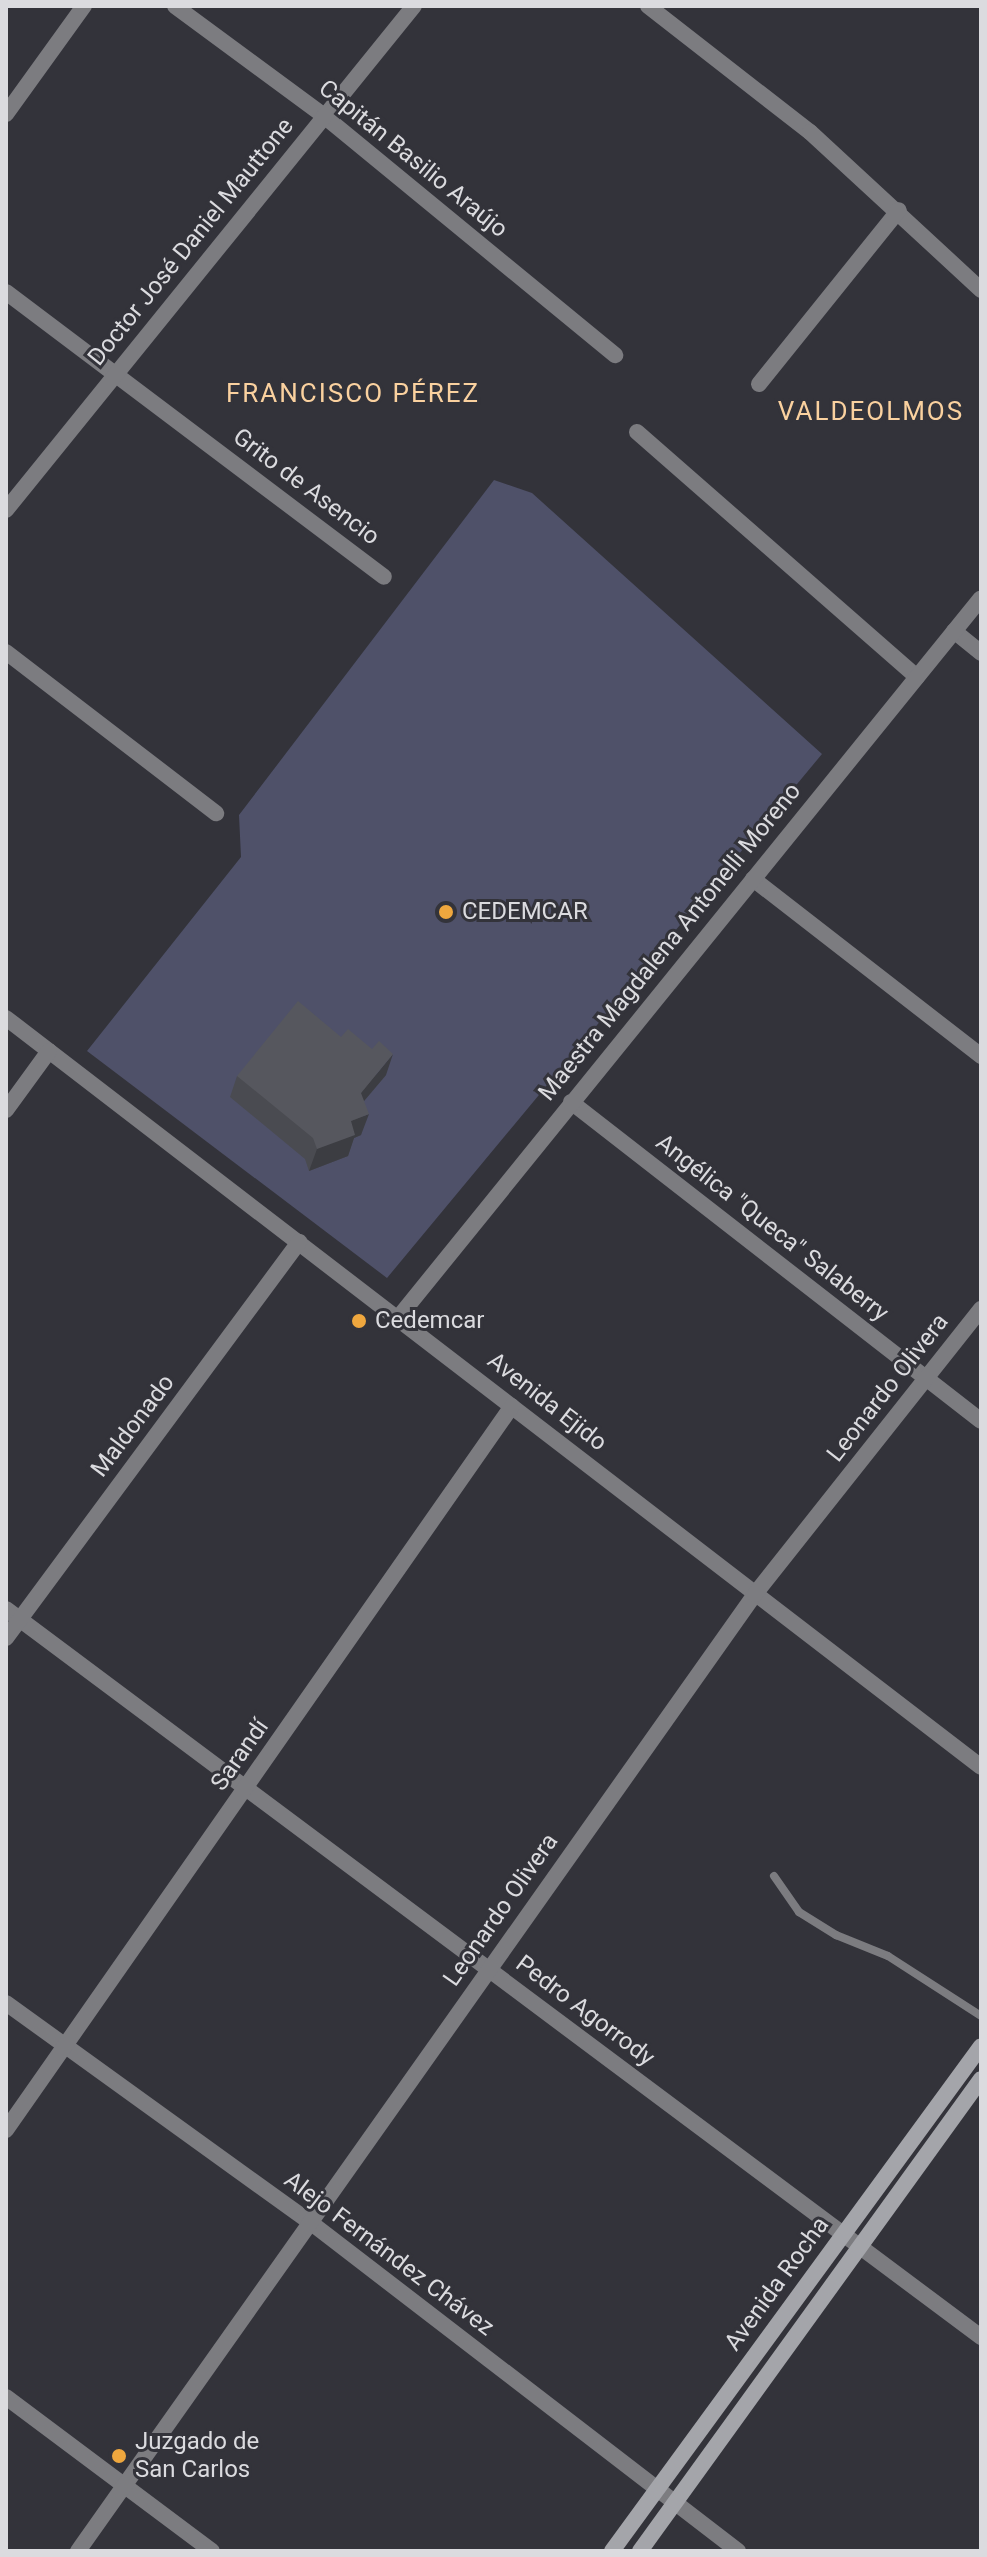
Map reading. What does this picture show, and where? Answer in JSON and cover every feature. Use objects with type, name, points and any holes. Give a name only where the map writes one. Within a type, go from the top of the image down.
[{"type":"street","points":[[6,114],[84,6]]},
{"type":"street","name":"Capitán Basilio Araújo","points":[[175,6],[324,116],[615,355]]},
{"type":"street","name":"Doctor José Daniel Mauttone","points":[[6,510],[414,6]]},
{"type":"street","points":[[648,6],[899,210],[981,290]]},
{"type":"street","points":[[759,384],[899,210]]},
{"type":"street","name":"Grito de Asencio","points":[[6,292],[384,577]]},
{"type":"street","points":[[637,432],[917,677]]},
{"type":"street","name":"Maestra Magdalena Antonelli Moreno","points":[[398,1318],[981,598]]},
{"type":"street","points":[[954,631],[981,653]]},
{"type":"street","points":[[6,652],[216,813]]},
{"type":"street","points":[[753,879],[981,1056]]},
{"type":"street","name":"Avenida Ejido","points":[[6,1018],[981,1767]]},
{"type":"street","points":[[6,1110],[49,1051]]},
{"type":"street","name":"Angélica \"Queca\" Salaberry","points":[[571,1102],[981,1421]]},
{"type":"street","name":"Maldonado","points":[[6,1638],[13,1614],[299,1242]]},
{"type":"street","name":"Leonardo Olivera","points":[[78,2551],[755,1594],[981,1309]]},
{"type":"street","name":"Sarandí","points":[[6,2130],[512,1406]]},
{"type":"street","name":"Pedro Agorrody","points":[[13,1614],[981,2337]]},
{"type":"street","name":"Alejo Fernández Chávez","points":[[6,2003],[310,2222],[738,2551]]},
{"type":"street","name":"Avenida Rocha","points":[[612,2551],[981,2046]]},
{"type":"street","name":"Avenida Rocha","points":[[640,2551],[981,2079]]},
{"type":"street","points":[[6,2397],[212,2551]]},
{"type":"lane","points":[[774,1876],[799,1912],[836,1935],[888,1956],[981,2016]]},
{"type":"shaded area","name":"CEDEMCAR","points":[[494,480],[532,493],[822,754],[387,1278],[87,1051],[241,857],[239,815]]},
{"type":"building","points":[[298,1001],[341,1037],[348,1029],[372,1049],[379,1041],[393,1054],[361,1093],[369,1114],[351,1121],[355,1135],[317,1149],[313,1138],[237,1076]]},
{"type":"place","name":"CEDEMCAR","points":[[446,912]]},
{"type":"place","name":"Cedemcar","points":[[359,1321]]},
{"type":"place","name":"Juzgado de San Carlos","points":[[119,2456]]},
{"type":"district","name":"FRANCISCO PÉREZ","points":[[353,394]]},
{"type":"district","name":"VALDEOLMOS","points":[[871,412]]}]
